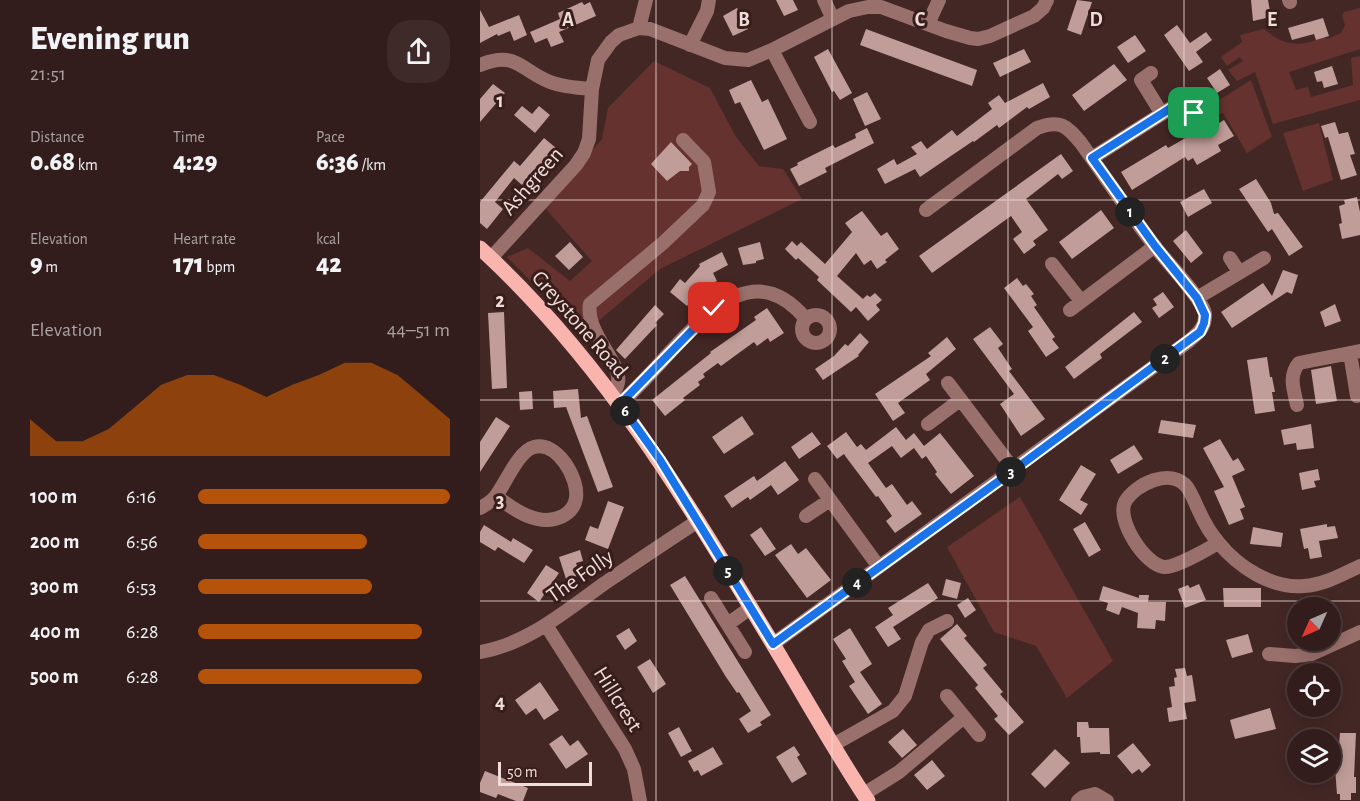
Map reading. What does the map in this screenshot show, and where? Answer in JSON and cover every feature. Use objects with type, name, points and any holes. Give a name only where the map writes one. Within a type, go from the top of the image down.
[{"type":"main road","name":"Greystone Road","points":[[486,253],[555,324],[616,399],[660,460],[866,798]]},
{"type":"street","points":[[646,0],[639,28],[658,31],[707,52],[736,60],[748,60],[772,50],[858,8],[881,7],[964,37],[978,39],[1034,16],[1047,0]]},
{"type":"street","points":[[690,45],[707,11],[709,0]]},
{"type":"street","points":[[824,0],[833,19]]},
{"type":"street","points":[[928,24],[939,0]]},
{"type":"street","name":"Ashgreen","points":[[486,253],[576,165],[584,153],[590,131],[592,89],[598,60],[604,50],[619,35],[639,28]]},
{"type":"street","points":[[772,50],[810,122]]},
{"type":"street","points":[[480,65],[507,60],[527,67],[552,83],[592,89]]},
{"type":"street","points":[[1146,77],[1162,114]]},
{"type":"street","points":[[1092,158],[1182,101],[1194,113]]},
{"type":"street","points":[[773,644],[1200,332],[1204,323],[1205,315],[1197,298],[1155,246],[1070,129],[1054,123],[1046,124],[1030,133],[926,210]]},
{"type":"street","points":[[616,399],[619,381],[617,370],[598,341],[588,313],[590,304],[663,243],[703,205],[708,192],[704,162],[683,140]]},
{"type":"street","points":[[1070,310],[1155,246]]},
{"type":"street","points":[[1230,258],[1239,272]]},
{"type":"street","points":[[1197,298],[1264,258]]},
{"type":"street","points":[[1052,264],[1082,301]]},
{"type":"street","points":[[616,399],[705,316],[723,303],[750,292],[766,291],[787,300],[806,319]]},
{"type":"street","points":[[1297,405],[1292,377],[1293,369],[1299,363],[1355,352],[1357,396]]},
{"type":"street","points":[[948,383],[1014,470]]},
{"type":"street","points":[[928,424],[960,400]]},
{"type":"street","points":[[480,508],[496,496],[523,454],[536,446],[546,447],[558,456],[569,471],[576,493],[571,510],[561,517],[550,519],[526,515],[496,496]]},
{"type":"street","points":[[1218,543],[1169,566],[1158,565],[1144,553],[1128,531],[1124,516],[1126,500],[1156,479],[1166,476],[1175,478],[1187,487],[1198,511],[1218,543],[1250,571],[1269,581],[1304,586],[1316,584],[1360,566]]},
{"type":"street","points":[[815,479],[879,567]]},
{"type":"street","points":[[807,516],[830,500]]},
{"type":"street","name":"The Folly","points":[[480,652],[503,646],[546,625],[698,521]]},
{"type":"street","points":[[711,598],[745,652]]},
{"type":"street","points":[[728,624],[750,608]]},
{"type":"street","points":[[833,745],[893,711],[905,696],[922,642],[929,630],[947,621]]},
{"type":"street","name":"Hillcrest","points":[[546,625],[625,749],[634,769],[640,801]]},
{"type":"street","points":[[1269,654],[1295,656],[1312,654],[1360,632]]},
{"type":"street","points":[[947,696],[979,735]]},
{"type":"street","points":[[866,798],[964,717]]},
{"type":"street","points":[[1078,801],[1095,794],[1107,801]]},
{"type":"shaded area","points":[[1360,8],[1360,49],[1289,72],[1296,90],[1308,87],[1311,97],[1353,85],[1351,58],[1360,56],[1360,100],[1273,124],[1255,72],[1237,81],[1228,70],[1243,61],[1240,57],[1227,66],[1221,57],[1242,42],[1240,35],[1264,29],[1286,42],[1300,44],[1325,37],[1327,39],[1341,33],[1345,25],[1342,16],[1344,12]]},
{"type":"shaded area","points":[[654,61],[710,88],[736,137],[759,166],[783,169],[802,199],[660,269],[583,334],[507,257],[528,248],[570,281],[592,261],[544,207],[602,139],[608,108]]},
{"type":"shaded area","points":[[1251,80],[1272,137],[1247,153],[1223,113],[1208,119],[1200,112]]},
{"type":"shaded area","points":[[1319,123],[1333,180],[1303,191],[1283,133]]},
{"type":"shaded area","points":[[1020,497],[1113,661],[1067,698],[1036,646],[994,632],[947,547]]},
{"type":"building","points":[[776,0],[793,0],[798,10],[784,16]]},
{"type":"building","points":[[1077,0],[1092,2],[1081,35],[1067,30]]},
{"type":"building","points":[[1251,0],[1268,0],[1271,17],[1253,21]]},
{"type":"building","points":[[582,2],[584,5],[590,2],[596,16],[559,32],[564,42],[551,47],[547,38],[535,43],[530,32],[560,19],[558,13]]},
{"type":"building","points":[[737,8],[748,29],[733,36],[723,16]]},
{"type":"building","points":[[480,10],[489,27],[519,15],[527,35],[514,41],[510,31],[498,36],[497,34],[480,43]]},
{"type":"building","points":[[1323,18],[1329,36],[1316,40],[1314,34],[1292,40],[1288,28]]},
{"type":"building","points":[[1177,25],[1190,43],[1206,32],[1212,40],[1196,52],[1203,62],[1189,71],[1164,35]]},
{"type":"building","points":[[866,29],[977,70],[972,86],[860,45]]},
{"type":"building","points":[[1135,35],[1146,51],[1128,63],[1117,47]]},
{"type":"building","points":[[828,49],[852,93],[840,100],[834,91],[832,92],[814,57]]},
{"type":"building","points":[[1024,49],[1031,62],[1000,77],[993,63]]},
{"type":"building","points":[[1114,64],[1127,80],[1084,111],[1072,95]]},
{"type":"building","points":[[1332,66],[1338,84],[1324,88],[1322,81],[1317,82],[1314,72]]},
{"type":"building","points":[[1220,69],[1230,85],[1217,93],[1207,78]]},
{"type":"building","points":[[751,80],[762,102],[768,99],[787,139],[764,150],[740,102],[735,104],[729,90]]},
{"type":"building","points":[[1043,83],[1050,97],[1029,109],[1027,107],[999,128],[997,125],[920,177],[915,169],[885,184],[877,169],[894,159],[897,165],[917,154],[911,147],[921,141],[927,149],[952,130],[957,136],[992,109],[988,103],[999,95],[1005,103]]},
{"type":"building","points":[[493,84],[505,93],[480,122],[480,99]]},
{"type":"building","points":[[867,92],[881,119],[865,126],[853,99]]},
{"type":"building","points":[[522,106],[532,114],[539,106],[550,115],[535,133],[514,115]]},
{"type":"building","points":[[1224,120],[1234,136],[1218,145],[1221,151],[1197,165],[1193,158],[1188,161],[1185,157],[1132,190],[1121,172],[1166,145],[1168,148],[1196,132],[1198,136]]},
{"type":"building","points":[[1335,122],[1339,134],[1348,132],[1355,154],[1350,155],[1357,175],[1341,180],[1328,137],[1325,138],[1321,126]]},
{"type":"building","points":[[867,128],[874,143],[825,168],[827,172],[799,186],[790,169],[798,165],[797,163],[833,145],[835,148],[856,138],[855,134]]},
{"type":"building","points":[[544,138],[556,148],[522,185],[514,178],[495,202],[503,209],[487,229],[480,223],[480,202],[514,161],[520,166]]},
{"type":"building","points":[[671,142],[692,164],[689,171],[680,171],[667,181],[651,164]]},
{"type":"building","points":[[1061,154],[1073,171],[1062,179],[1058,174],[1026,199],[1048,230],[1033,241],[1036,245],[1024,254],[1013,239],[1022,232],[1011,216],[932,273],[919,256]]},
{"type":"building","points":[[1256,179],[1271,203],[1274,214],[1278,213],[1303,247],[1289,256],[1272,229],[1268,232],[1239,189]]},
{"type":"building","points":[[1204,189],[1212,203],[1188,217],[1180,202]]},
{"type":"building","points":[[1357,197],[1360,212],[1360,235],[1342,239],[1339,206],[1345,204],[1344,200]]},
{"type":"building","points":[[1101,210],[1114,228],[1072,259],[1059,242]]},
{"type":"building","points":[[862,211],[881,236],[887,232],[899,249],[877,269],[871,260],[864,265],[856,253],[837,276],[863,299],[875,293],[882,300],[876,305],[880,310],[868,321],[856,307],[851,312],[817,280],[819,277],[785,249],[792,241],[797,246],[801,242],[825,264],[852,232],[845,223]]},
{"type":"building","points":[[1186,230],[1203,253],[1191,263],[1173,241]]},
{"type":"building","points":[[570,242],[583,257],[569,270],[555,256]]},
{"type":"building","points":[[760,242],[764,259],[743,265],[738,248]]},
{"type":"building","points":[[722,252],[728,265],[713,273],[717,281],[701,288],[687,306],[670,292],[680,279],[685,283],[700,266],[699,264]]},
{"type":"building","points":[[1283,270],[1298,275],[1292,294],[1287,292],[1232,328],[1221,312],[1263,283],[1272,296]]},
{"type":"building","points":[[1017,278],[1034,294],[1031,296],[1037,305],[1034,307],[1055,337],[1052,339],[1059,348],[1046,357],[1028,331],[1033,327],[1004,288]]},
{"type":"building","points":[[1163,292],[1174,307],[1159,318],[1152,308],[1157,305],[1153,299]]},
{"type":"building","points":[[1335,304],[1341,321],[1325,327],[1320,312]]},
{"type":"building","points":[[655,305],[664,314],[655,323],[657,325],[625,359],[616,350]]},
{"type":"building","points":[[767,308],[784,333],[770,342],[768,338],[757,346],[754,342],[721,366],[718,363],[703,374],[705,377],[698,382],[700,385],[683,398],[685,400],[665,416],[652,400],[710,352],[756,320],[754,317]]},
{"type":"building","points":[[504,312],[507,388],[492,389],[488,313]]},
{"type":"building","points":[[1134,312],[1142,322],[1100,354],[1102,358],[1074,379],[1065,367]]},
{"type":"building","points":[[990,327],[1003,344],[998,348],[1012,369],[1009,371],[1045,419],[1021,436],[1000,404],[1014,394],[973,339]]},
{"type":"building","points":[[860,333],[869,342],[859,356],[823,380],[815,369],[834,356],[845,344],[848,346]]},
{"type":"building","points":[[947,337],[956,349],[926,374],[930,380],[898,403],[905,413],[893,421],[875,394],[931,356],[928,353]]},
{"type":"building","points":[[1267,357],[1275,392],[1272,392],[1275,411],[1255,414],[1247,360]]},
{"type":"building","points":[[1331,366],[1337,401],[1316,404],[1311,370]]},
{"type":"building","points":[[578,389],[581,418],[587,416],[613,487],[598,492],[566,407],[554,408],[553,391]]},
{"type":"building","points":[[532,391],[533,409],[520,410],[519,392]]},
{"type":"building","points":[[742,416],[754,434],[724,454],[712,437]]},
{"type":"building","points":[[496,417],[510,426],[480,472],[480,442]]},
{"type":"building","points":[[1161,420],[1196,425],[1193,438],[1158,433]]},
{"type":"building","points":[[1311,424],[1314,448],[1297,450],[1296,443],[1284,445],[1281,430]]},
{"type":"building","points":[[896,427],[906,440],[914,433],[924,446],[940,433],[974,476],[951,494],[935,474],[937,472],[926,456],[922,459],[914,448],[901,458],[892,446],[868,463],[886,488],[892,484],[907,505],[912,501],[922,514],[895,533],[886,521],[892,516],[878,496],[876,497],[844,454],[837,459],[827,446],[846,432],[857,447],[861,444],[866,450]]},
{"type":"building","points":[[812,432],[821,444],[799,459],[791,447]]},
{"type":"building","points":[[1220,439],[1233,461],[1238,458],[1245,470],[1232,476],[1245,507],[1240,509],[1244,519],[1229,525],[1214,491],[1224,487],[1203,448]]},
{"type":"building","points":[[1134,445],[1143,459],[1118,474],[1110,460]]},
{"type":"building","points":[[785,461],[799,480],[778,495],[771,485],[750,500],[748,497],[732,508],[724,496],[754,476],[757,481]]},
{"type":"building","points":[[1081,465],[1096,474],[1080,500],[1088,504],[1081,515],[1059,500]]},
{"type":"building","points":[[1318,469],[1320,480],[1314,481],[1316,487],[1302,490],[1299,473]]},
{"type":"building","points":[[608,501],[624,507],[608,549],[585,540],[590,526],[598,529]]},
{"type":"building","points":[[1085,522],[1101,550],[1089,557],[1073,529]]},
{"type":"building","points":[[1327,524],[1327,527],[1335,526],[1338,538],[1319,541],[1322,557],[1310,559],[1308,548],[1304,549],[1300,529]]},
{"type":"building","points":[[484,525],[511,542],[513,538],[533,550],[524,563],[498,547],[495,551],[480,542],[480,532]]},
{"type":"building","points":[[761,527],[776,549],[765,556],[750,535]]},
{"type":"building","points":[[1253,527],[1283,533],[1281,547],[1250,544]]},
{"type":"building","points":[[791,544],[798,554],[806,548],[831,580],[807,598],[775,555]]},
{"type":"building","points":[[580,550],[583,561],[576,563],[580,575],[566,579],[559,557]]},
{"type":"building","points":[[546,565],[559,573],[539,602],[527,593]]},
{"type":"building","points":[[685,576],[771,715],[760,722],[762,725],[748,733],[739,719],[751,711],[726,677],[670,585]]},
{"type":"building","points":[[946,579],[961,583],[957,599],[942,595]]},
{"type":"building","points":[[928,583],[938,598],[893,627],[901,639],[888,647],[875,627],[893,615],[888,608]]},
{"type":"building","points":[[1199,584],[1206,600],[1185,608],[1178,589],[1188,585],[1190,588]]},
{"type":"building","points":[[1103,586],[1139,598],[1139,595],[1149,595],[1148,602],[1166,602],[1165,621],[1156,620],[1155,629],[1137,628],[1138,613],[1122,607],[1119,615],[1106,610],[1108,603],[1099,600]]},
{"type":"building","points":[[1223,588],[1261,588],[1261,607],[1224,607]]},
{"type":"building","points":[[968,598],[976,610],[965,618],[957,605]]},
{"type":"building","points":[[957,624],[967,636],[964,638],[987,665],[983,668],[1003,692],[1000,694],[1024,722],[1009,735],[994,719],[998,716],[975,688],[978,685],[940,639]]},
{"type":"building","points":[[629,628],[637,641],[625,650],[616,636]]},
{"type":"building","points":[[850,628],[872,664],[860,672],[882,704],[868,714],[849,686],[855,682],[842,661],[846,659],[833,639]]},
{"type":"building","points":[[1248,634],[1253,652],[1232,658],[1226,640]]},
{"type":"building","points":[[650,659],[666,684],[653,693],[637,667]]},
{"type":"building","points":[[1185,668],[1187,676],[1192,675],[1196,701],[1184,703],[1187,719],[1169,722],[1167,708],[1172,707],[1169,687],[1175,686],[1174,678],[1177,677],[1175,669]]},
{"type":"building","points":[[540,682],[559,710],[544,720],[536,708],[526,715],[515,700]]},
{"type":"building","points":[[1270,708],[1276,729],[1235,739],[1230,720]]},
{"type":"building","points":[[1077,722],[1088,722],[1089,728],[1109,728],[1110,754],[1081,753],[1080,737],[1077,737]]},
{"type":"building","points":[[679,727],[692,751],[681,757],[668,733]]},
{"type":"building","points":[[903,729],[917,745],[902,758],[888,742]]},
{"type":"building","points":[[1341,733],[1356,733],[1354,777],[1356,777],[1356,793],[1351,793],[1351,800],[1340,800],[1340,794],[1337,794],[1336,783],[1341,783]]},
{"type":"building","points":[[562,735],[570,746],[578,740],[588,754],[566,769],[549,744]]},
{"type":"building","points":[[1133,743],[1151,765],[1142,773],[1139,769],[1132,774],[1117,756]]},
{"type":"building","points":[[794,746],[800,755],[797,757],[807,774],[792,783],[776,757]]},
{"type":"building","points":[[713,747],[723,764],[701,776],[698,770],[694,772],[688,761]]},
{"type":"building","points":[[1055,749],[1070,763],[1045,788],[1031,774]]},
{"type":"building","points":[[932,760],[945,776],[927,790],[914,775]]},
{"type":"building","points":[[485,771],[528,788],[523,801],[516,801],[498,794],[496,798],[480,792],[480,783]]},
{"type":"route","points":[[714,308],[620,404],[660,460],[773,644],[1200,332],[1205,315],[1197,298],[1155,246],[1092,158],[1182,101],[1194,113]]}]
